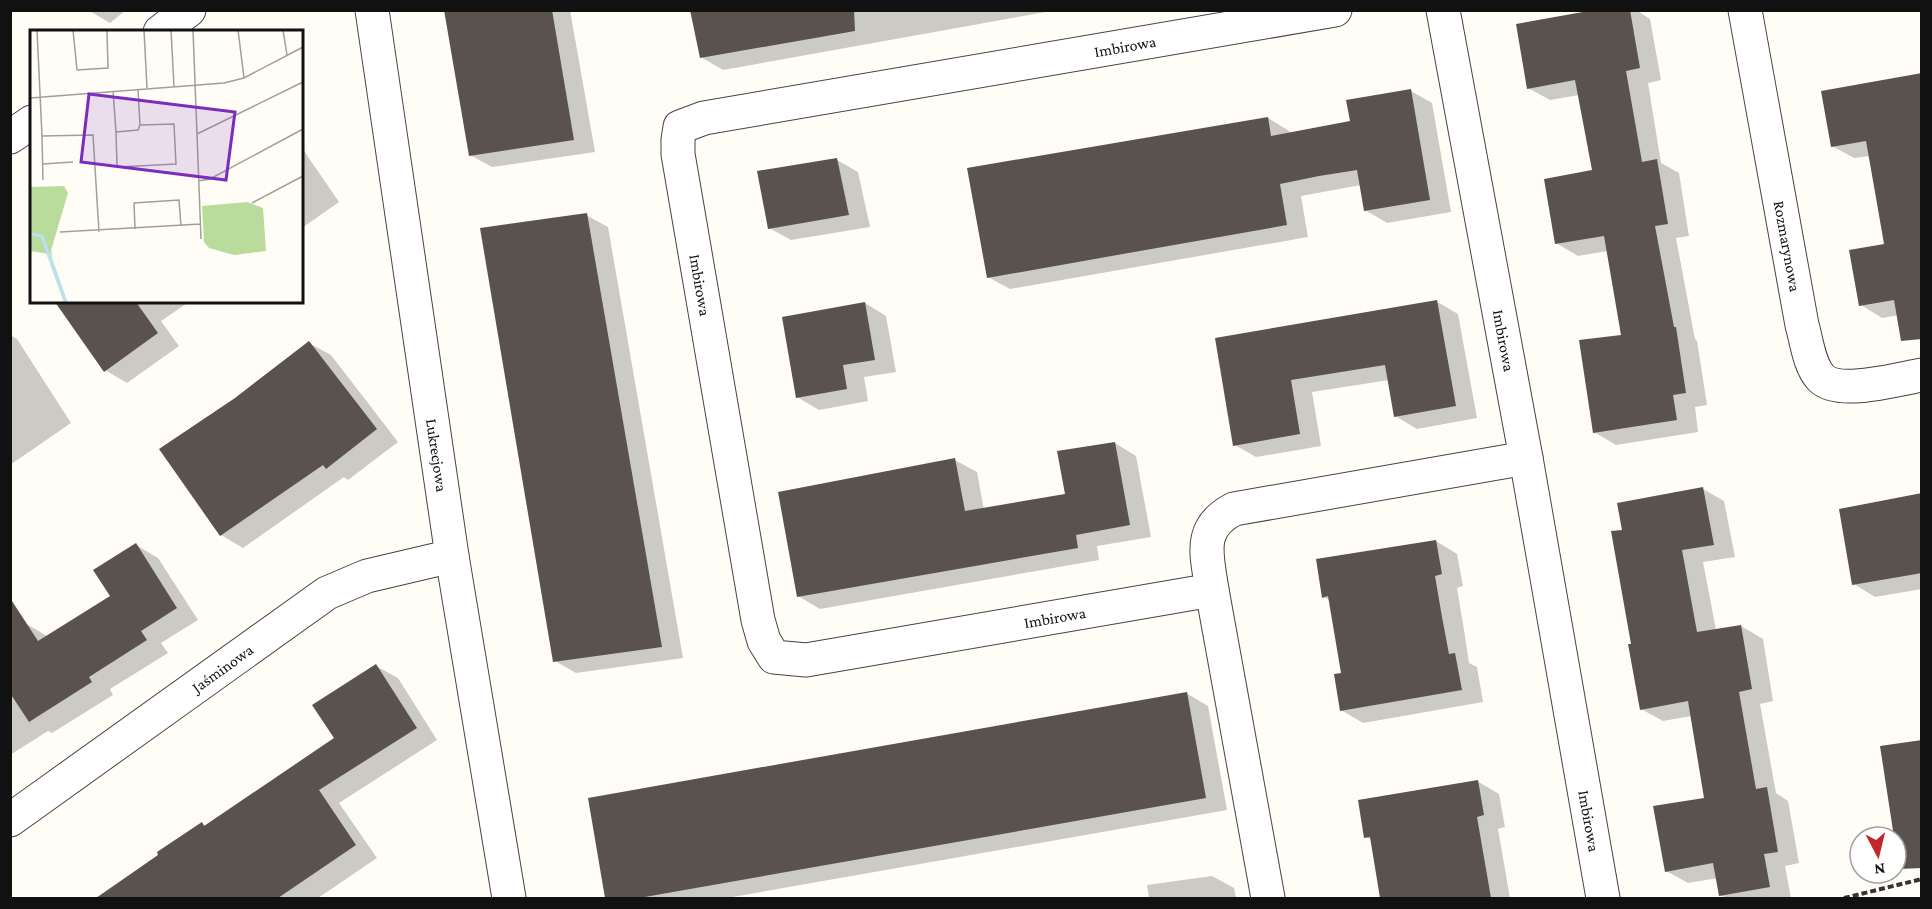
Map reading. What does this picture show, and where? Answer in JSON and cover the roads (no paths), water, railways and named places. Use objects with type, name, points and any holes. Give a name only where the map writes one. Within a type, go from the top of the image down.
[{"type":"street","points":[[162,30],[189,10]]},
{"type":"street","name":"Lukrecjowa","points":[[372,10],[452,556],[509,898]]},
{"type":"street","name":"Imbirowa","points":[[1212,590],[806,660],[774,657],[764,641],[758,620],[678,154],[680,128],[704,118],[1335,10]]},
{"type":"street","name":"Imbirowa","points":[[1443,10],[1604,898]]},
{"type":"street","name":"Rozmarynowa","points":[[1745,10],[1802,325],[1815,369],[1821,378],[1832,385],[1845,387],[1922,375]]},
{"type":"street","points":[[10,137],[30,123]]},
{"type":"street","points":[[1268,898],[1206,549],[1208,536],[1214,524],[1222,515],[1234,509],[1526,458]]},
{"type":"street","name":"Jaśminowa","points":[[10,820],[327,593],[367,576],[452,556]]}]
